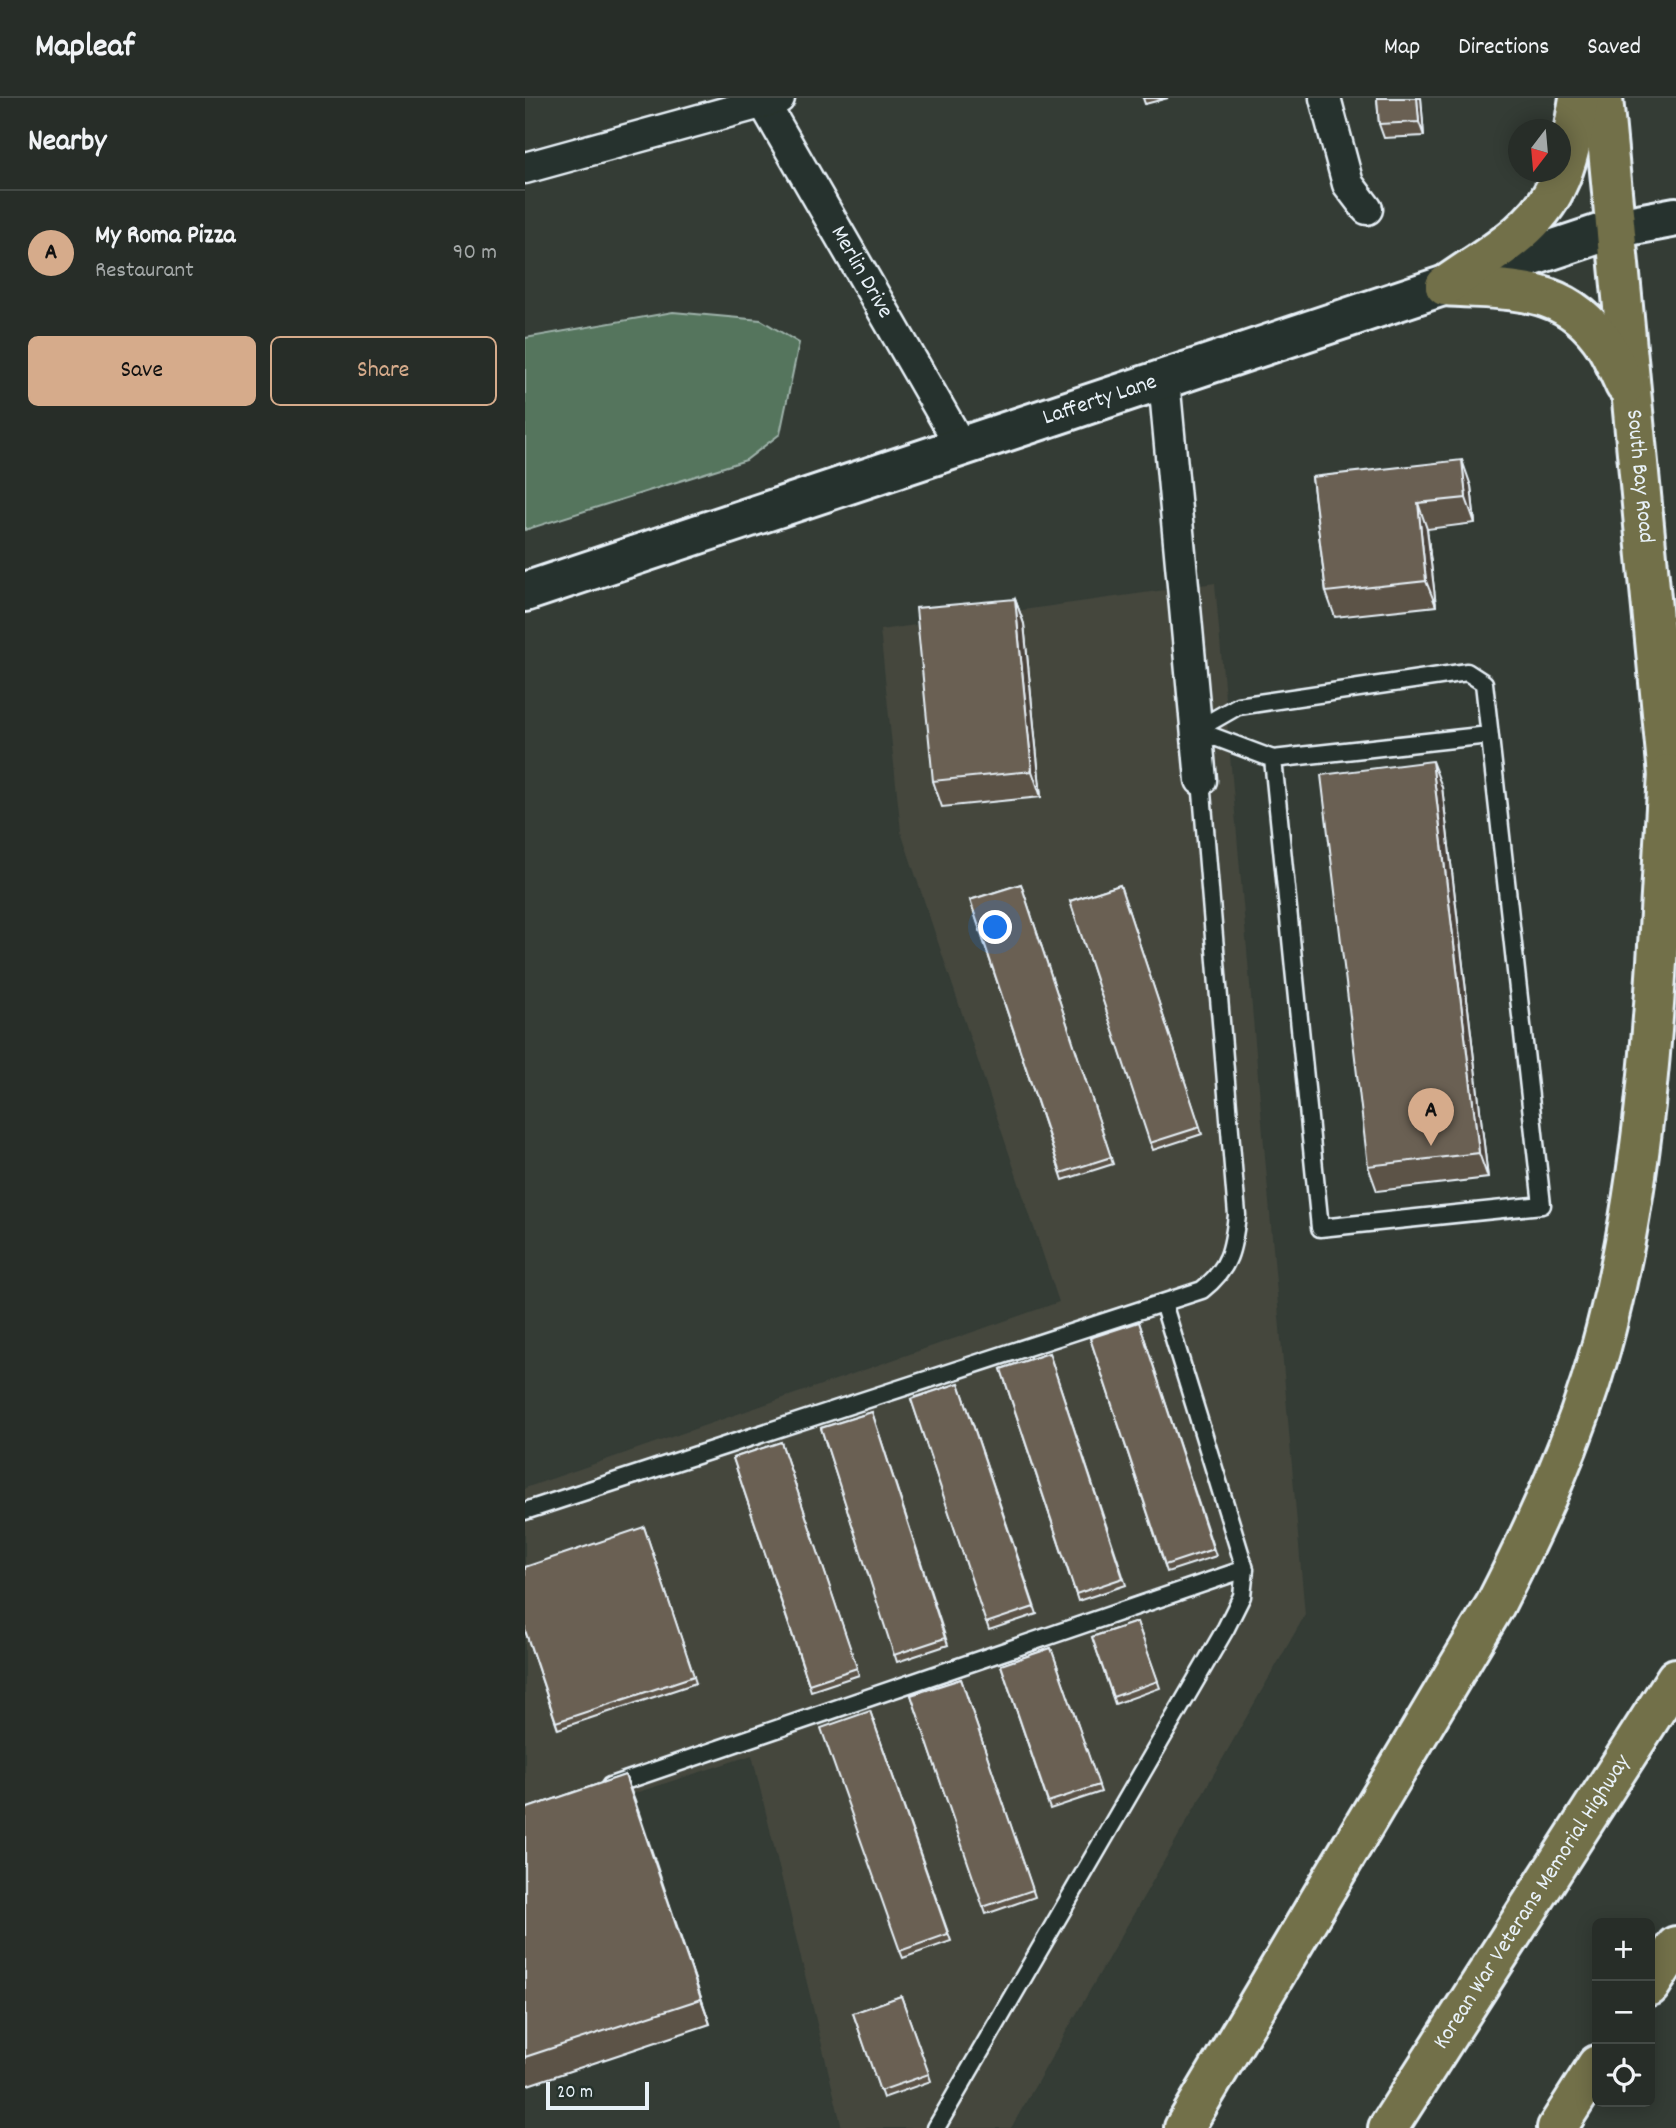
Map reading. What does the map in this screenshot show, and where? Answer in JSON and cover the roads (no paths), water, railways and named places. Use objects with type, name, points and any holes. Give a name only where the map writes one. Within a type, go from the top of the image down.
[{"type":"highway","points":[[1445,286],[1521,232],[1555,190],[1573,138],[1579,98]]},
{"type":"highway","name":"South Bay Road","points":[[1603,98],[1676,855]]},
{"type":"highway","points":[[1445,286],[1534,293],[1573,308],[1606,346],[1633,402]]},
{"type":"highway","points":[[1184,2128],[1495,1605],[1537,1522],[1568,1448],[1599,1352],[1619,1276],[1639,1168],[1651,1056],[1668,775]]},
{"type":"highway","name":"Korean War Veterans Memorial Highway","points":[[1388,2128],[1666,1693]]},
{"type":"highway","points":[[1653,1981],[1676,1946]]},
{"type":"highway","points":[[1557,2128],[1592,2073]]},
{"type":"street","points":[[1325,98],[1348,184],[1367,209]]},
{"type":"street","points":[[525,168],[768,99]]},
{"type":"street","name":"Merlin Drive","points":[[768,99],[961,446]]},
{"type":"street","name":"Lafferty Lane","points":[[525,592],[1617,228],[1676,217]]},
{"type":"street","points":[[1164,380],[1201,780]]},
{"type":"lane","points":[[1196,730],[1238,706],[1467,672],[1484,683],[1542,1205],[1320,1228],[1273,759]]},
{"type":"lane","points":[[1196,730],[1273,759],[1489,735]]},
{"type":"lane","points":[[525,1511],[1202,1290],[1216,1279],[1232,1252],[1237,1215],[1201,780]]},
{"type":"lane","points":[[936,2128],[1242,1596],[1245,1569],[1163,1303]]},
{"type":"lane","points":[[597,1790],[1245,1569]]},
{"type":"place","name":"My Roma Pizza","points":[[1431,1146]]}]
